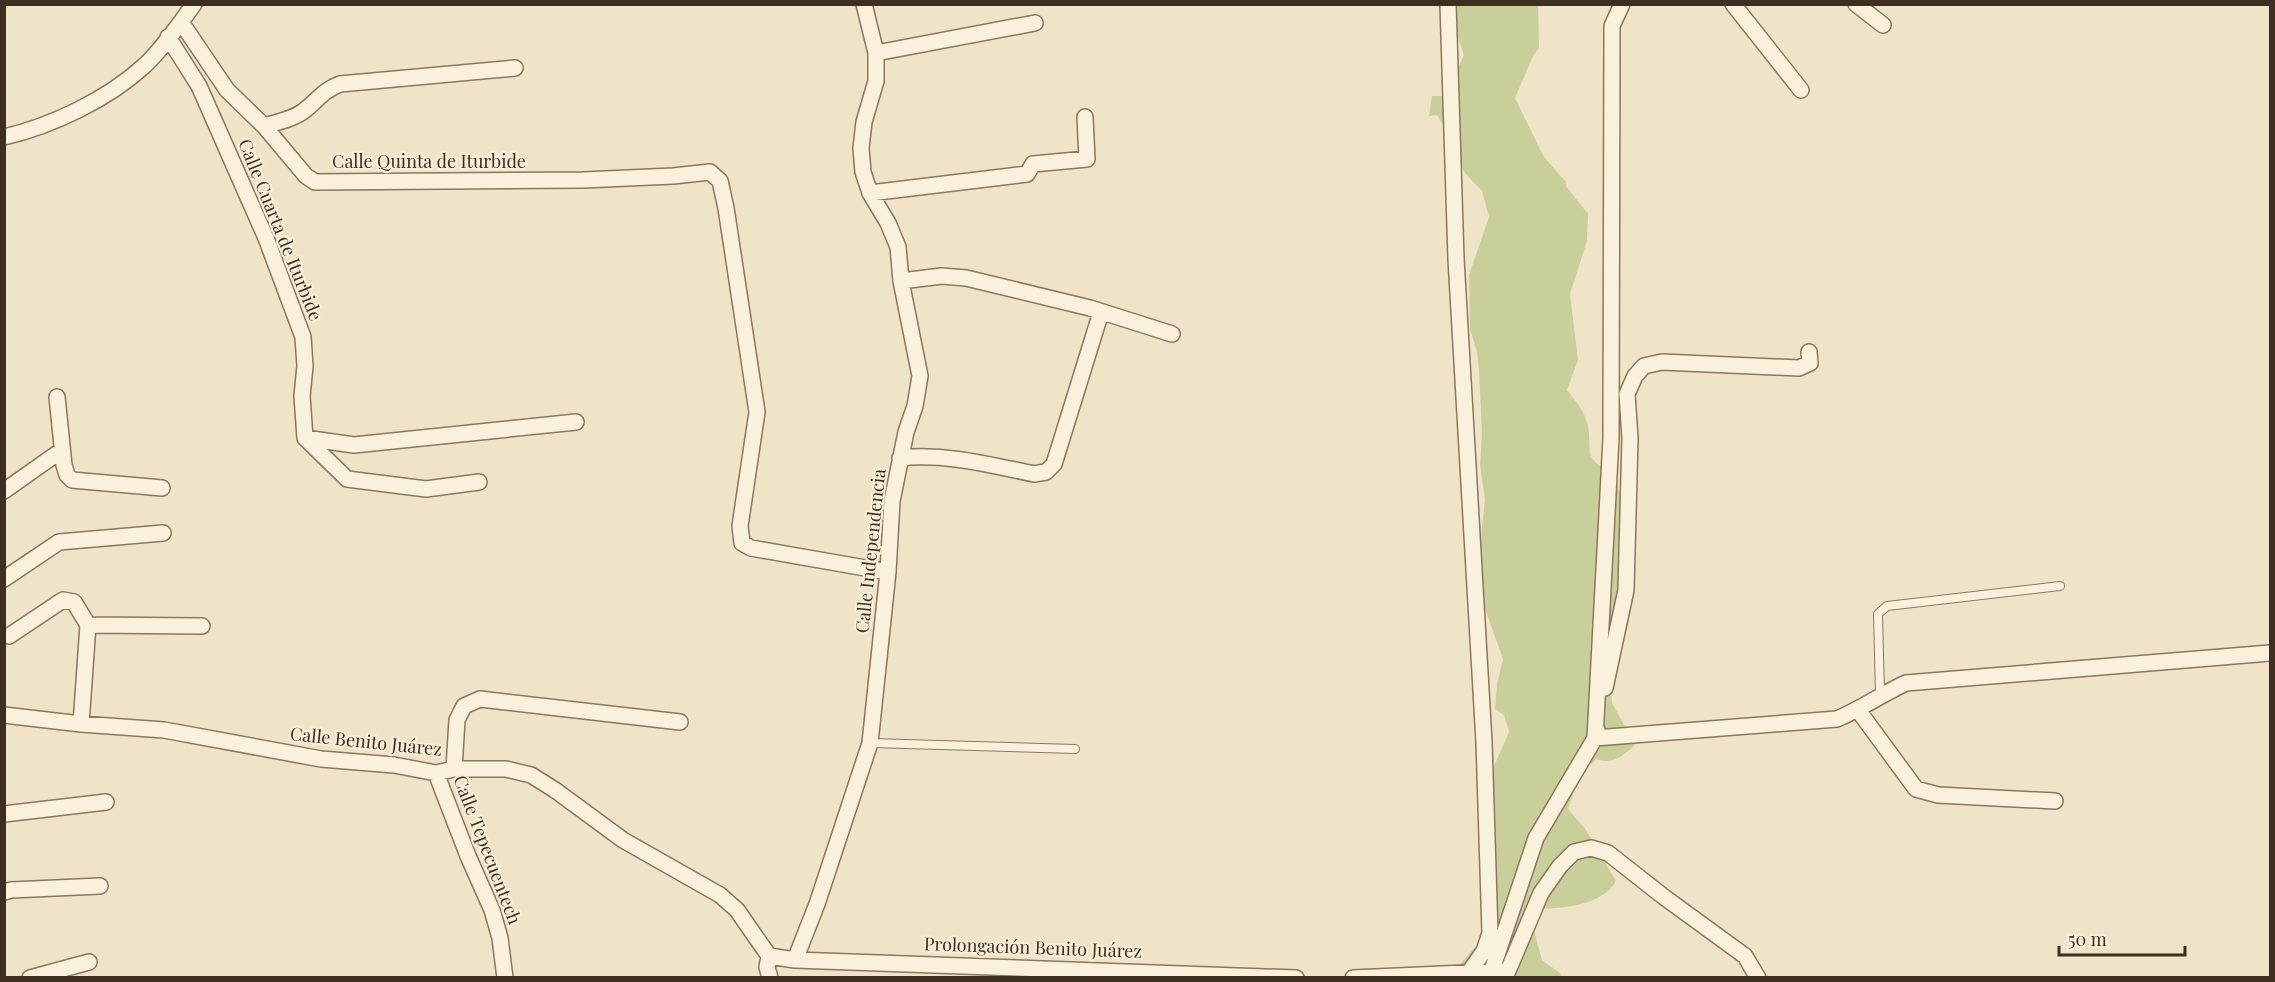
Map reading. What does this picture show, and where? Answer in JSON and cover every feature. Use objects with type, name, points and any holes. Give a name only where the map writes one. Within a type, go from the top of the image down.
[{"type":"street","points":[[4,137],[78,112],[145,66],[194,4]]},
{"type":"street","name":"Calle Independencia","points":[[795,960],[817,904],[870,743],[888,572],[892,501],[920,376],[898,247],[888,223],[870,193],[863,172],[861,148],[864,122],[876,81],[876,53],[864,4]]},
{"type":"street","points":[[1448,4],[1456,259],[1484,742],[1490,933],[1484,951],[1470,971]]},
{"type":"street","points":[[1595,738],[1611,438],[1612,26],[1622,4]]},
{"type":"street","points":[[1733,4],[1802,90]]},
{"type":"street","points":[[1856,4],[1883,25]]},
{"type":"street","name":"Calle Quinta de Iturbide","points":[[181,21],[227,90],[264,126],[306,176],[315,182],[583,180],[710,172],[716,175],[720,181],[726,208],[757,412],[740,526],[742,543],[752,548],[888,572]]},
{"type":"street","points":[[876,53],[1035,23]]},
{"type":"street","name":"Calle Cuarta de Iturbide","points":[[168,37],[200,86],[266,237],[303,337],[305,366],[302,396],[305,438]]},
{"type":"street","points":[[264,126],[288,119],[304,111],[326,89],[340,84],[515,68]]},
{"type":"street","points":[[870,193],[1027,174],[1033,164],[1087,159],[1084,117]]},
{"type":"street","points":[[902,281],[942,276],[966,278],[1101,312],[1172,334]]},
{"type":"street","points":[[900,458],[949,457],[1034,474],[1046,472],[1054,464],[1101,312]]},
{"type":"street","points":[[1492,970],[1536,838],[1595,738],[1626,590],[1630,438],[1627,394],[1635,376],[1644,366],[1662,362],[1799,368],[1810,363],[1809,352]]},
{"type":"street","points":[[57,397],[62,450],[67,475],[72,480],[106,485],[162,488]]},
{"type":"street","points":[[305,438],[354,445],[576,422]]},
{"type":"street","points":[[305,438],[347,480],[426,489],[479,482]]},
{"type":"street","points":[[4,491],[62,450]]},
{"type":"street","points":[[4,579],[59,542],[163,533]]},
{"type":"street","points":[[9,636],[63,600],[74,602],[88,625],[81,724]]},
{"type":"street","points":[[88,625],[202,626]]},
{"type":"street","points":[[1595,738],[1837,719],[1906,683],[2271,653]]},
{"type":"street","points":[[454,769],[457,720],[464,706],[480,699],[681,722]]},
{"type":"street","points":[[1858,710],[1916,789],[1938,795],[2055,801]]},
{"type":"street","name":"Calle Benito Juárez","points":[[4,715],[164,730],[321,759],[394,765],[436,773],[454,769],[507,769],[531,775],[623,840],[720,894],[737,910],[770,956]]},
{"type":"street","name":"Calle Tepecuentech","points":[[436,773],[492,910],[500,938],[505,978]]},
{"type":"street","points":[[4,814],[106,802]]},
{"type":"street","points":[[1353,978],[1492,970],[1509,974],[1541,893],[1560,866],[1574,852],[1590,848],[1608,853],[1745,956],[1758,978]]},
{"type":"street","points":[[4,892],[100,886]]},
{"type":"street","points":[[770,956],[767,967],[770,978]]},
{"type":"street","name":"Prolongación Benito Juárez","points":[[770,956],[795,960],[1296,978]]},
{"type":"street","points":[[30,978],[89,962]]},
{"type":"lane","points":[[1880,695],[1878,614],[1887,606],[2060,586]]},
{"type":"lane","points":[[870,743],[1075,749]]},
{"type":"green space","points":[[1457,5],[1538,5],[1539,48],[1533,56],[1515,98],[1544,157],[1566,182],[1566,186],[1588,214],[1587,241],[1570,294],[1578,360],[1567,390],[1587,421],[1591,457],[1607,469],[1613,486],[1617,485],[1622,500],[1629,499],[1610,669],[1612,703],[1635,745],[1613,760],[1596,759],[1593,763],[1585,763],[1586,771],[1579,776],[1568,809],[1586,830],[1616,881],[1610,889],[1593,900],[1561,908],[1540,909],[1531,920],[1542,960],[1560,973],[1561,977],[1486,977],[1462,969],[1461,963],[1477,945],[1484,928],[1491,853],[1495,844],[1486,784],[1509,732],[1504,715],[1495,709],[1497,684],[1503,659],[1479,592],[1479,557],[1485,499],[1480,465],[1482,433],[1479,371],[1477,352],[1470,329],[1469,275],[1489,217],[1482,191],[1464,172],[1453,140],[1437,115],[1429,116],[1432,96],[1445,96],[1464,55],[1450,13]]}]
